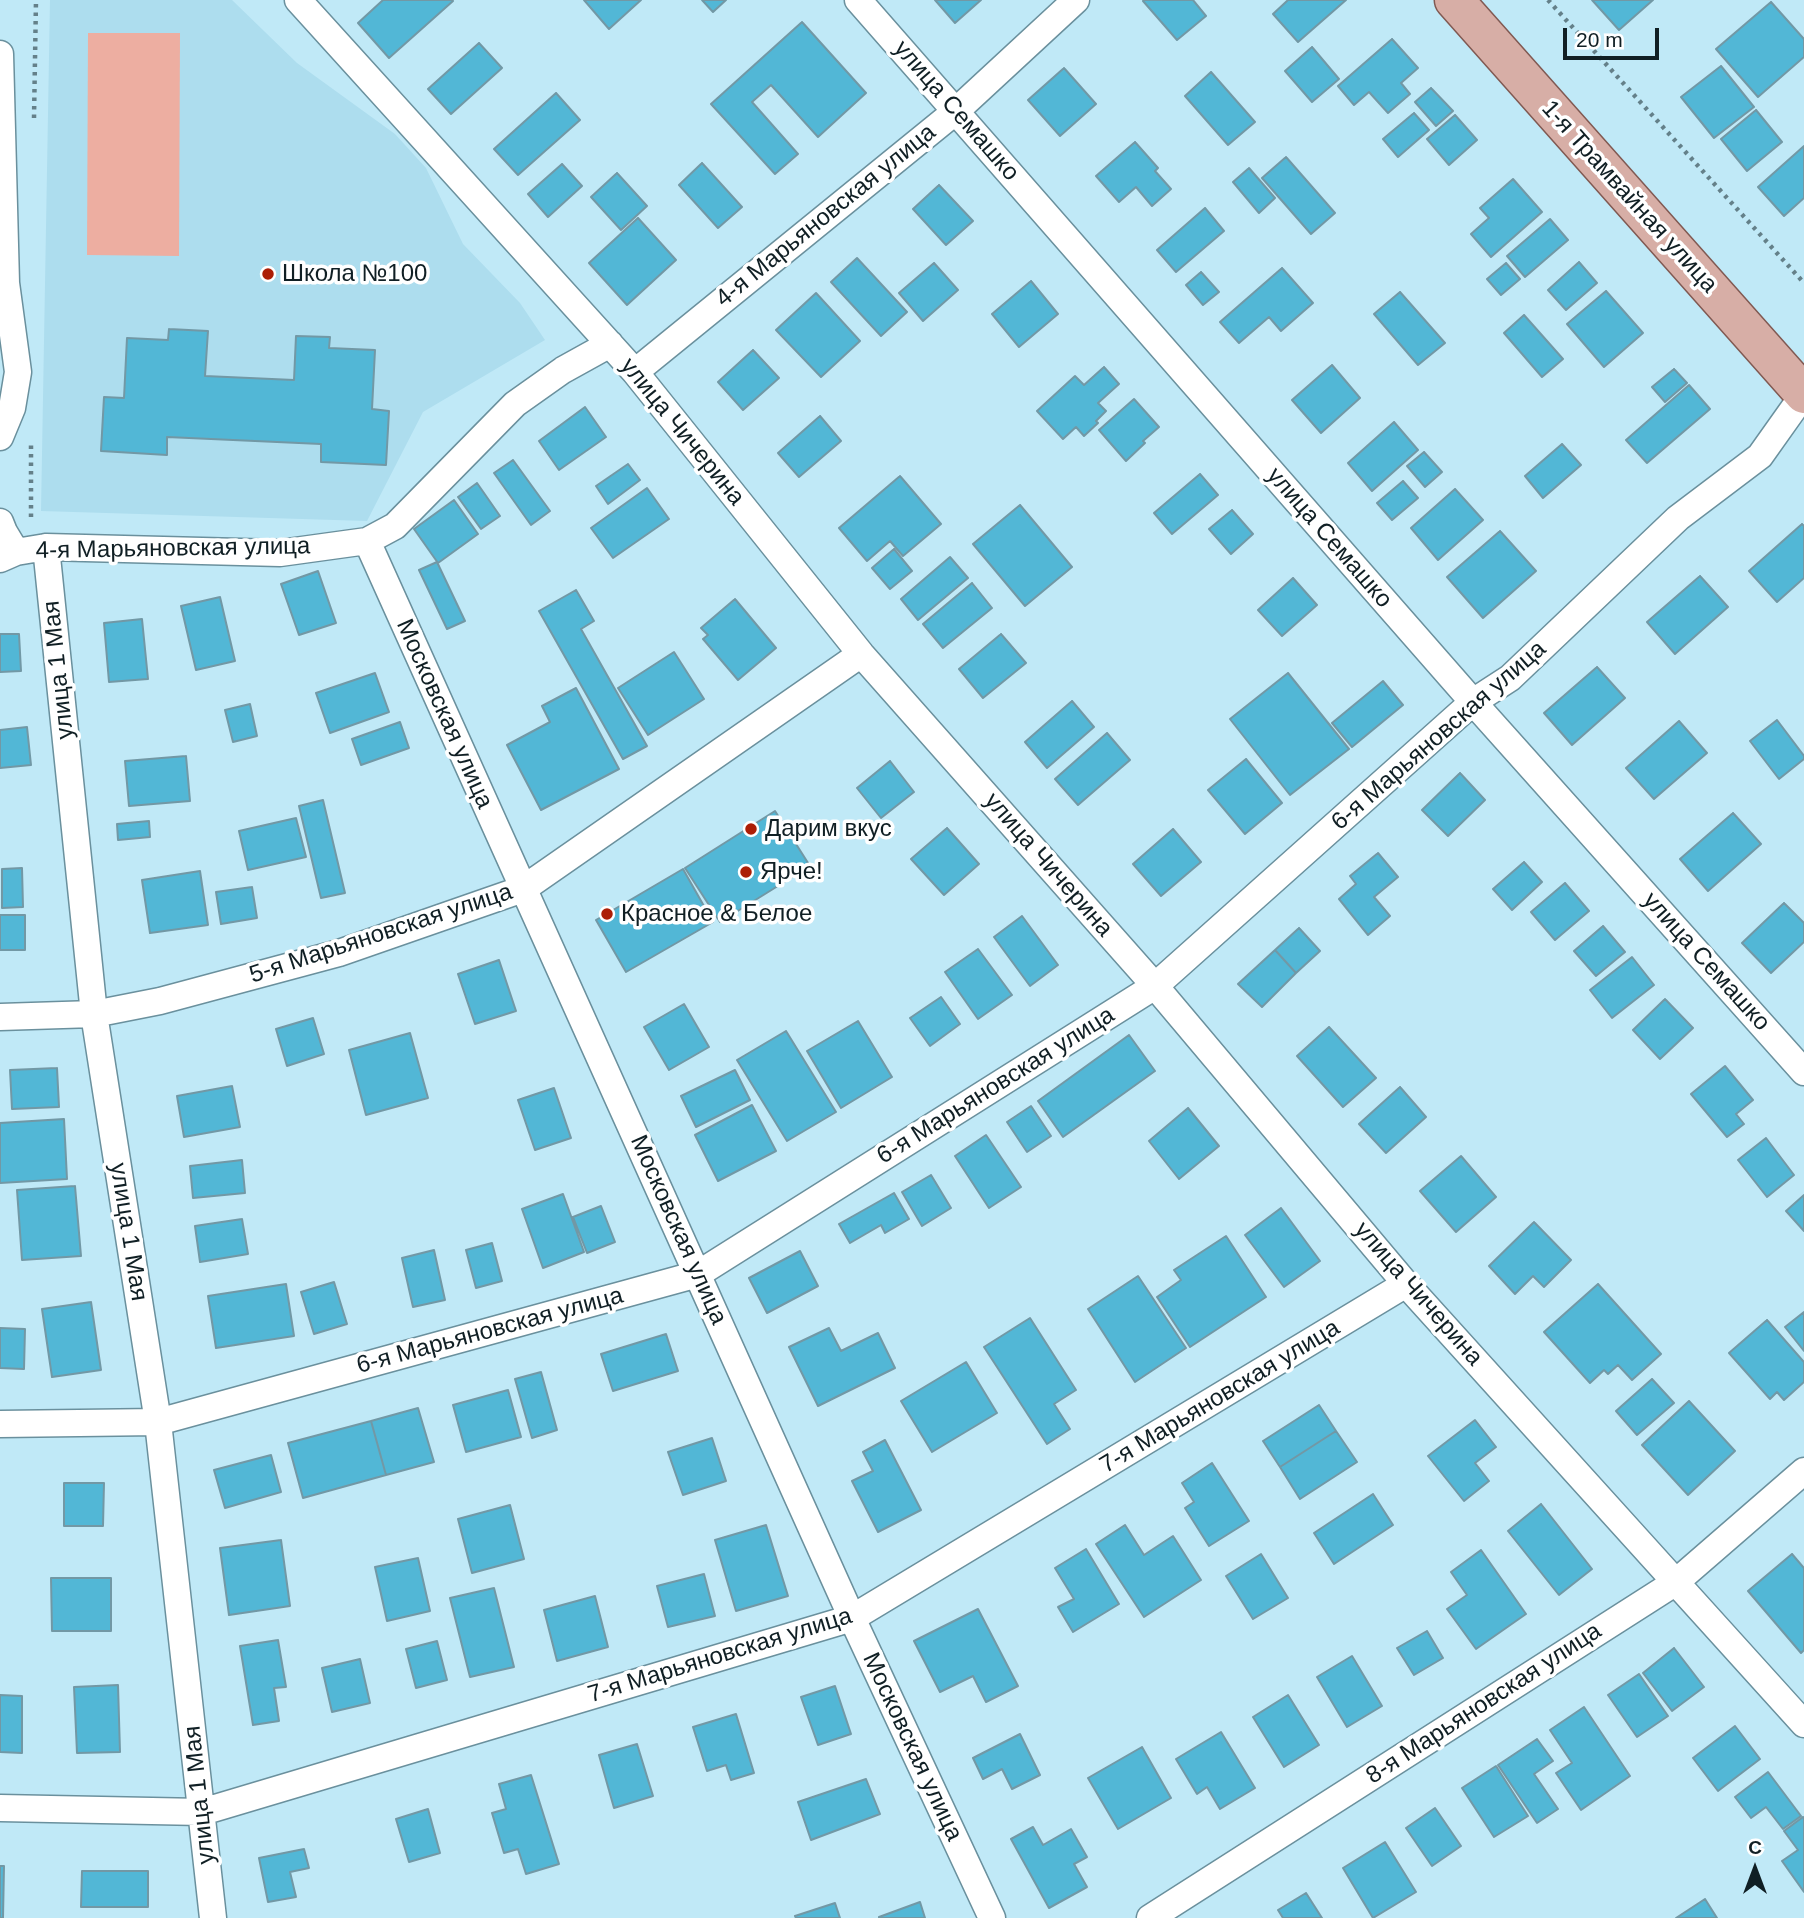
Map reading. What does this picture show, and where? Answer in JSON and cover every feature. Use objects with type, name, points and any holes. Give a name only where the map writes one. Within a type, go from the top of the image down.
[{"type":"main road","name":"1-я Трамвайная улица","points":[[1454,0],[1804,394]]},
{"type":"street","name":"улица Чичерина","points":[[298,0],[635,372],[861,654],[1155,986],[1406,1284],[1804,1724]]},
{"type":"street","name":"улица Семашко","points":[[858,0],[1473,702],[1804,1072]]},
{"type":"street","name":"4-я Марьяновская улица","points":[[635,372],[956,111],[1076,0]]},
{"type":"street","points":[[0,54],[6,282],[18,372],[12,408],[0,437]]},
{"type":"street","name":"4-я Марьяновская улица","points":[[8,555],[38,537],[280,553],[367,541],[395,526],[515,404],[564,370],[610,344]]},
{"type":"street","name":"6-я Марьяновская улица","points":[[0,1424],[158,1422],[698,1274],[1155,986],[1473,702],[1510,678],[1678,518],[1760,456],[1804,394]]},
{"type":"street","points":[[0,522],[8,555]]},
{"type":"street","name":"улица 1 Мая","points":[[38,537],[94,1014],[158,1422],[213,1918]]},
{"type":"street","name":"Московская улица","points":[[367,541],[852,1618],[992,1918]]},
{"type":"street","name":"5-я Марьяновская улица","points":[[0,1017],[94,1014],[160,1001],[340,953],[523,889],[861,654]]},
{"type":"street","name":"7-я Марьяновская улица","points":[[0,1808],[202,1812],[852,1618],[1406,1284]]},
{"type":"street","name":"8-я Марьяновская улица","points":[[1150,1918],[1676,1582],[1804,1471]]},
{"type":"path","points":[[34,129],[36,0]]},
{"type":"path","points":[[1548,0],[1804,283]]},
{"type":"path","points":[[31,431],[38,537]]},
{"type":"shaded area","name":"Школа №100","points":[[50,0],[232,0],[297,63],[395,134],[426,168],[463,244],[520,303],[545,340],[423,412],[367,521],[41,511]]},
{"type":"shaded area","points":[[88,33],[180,33],[179,256],[87,255]]},
{"type":"building","points":[[383,0],[453,1],[389,58],[358,23]]},
{"type":"building","points":[[584,0],[641,0],[609,29]]},
{"type":"building","points":[[702,0],[726,0],[713,12]]},
{"type":"building","points":[[935,0],[981,0],[955,23]]},
{"type":"building","points":[[1144,0],[1193,0],[1206,16],[1177,40]]},
{"type":"building","points":[[1288,0],[1346,0],[1298,42],[1273,14]]},
{"type":"building","points":[[1592,0],[1653,0],[1619,30]]},
{"type":"building","points":[[1771,2],[1804,39],[1804,57],[1758,97],[1716,49]]},
{"type":"building","points":[[802,22],[866,93],[818,137],[771,85],[752,102],[798,154],[775,174],[711,104]]},
{"type":"building","points":[[1392,39],[1418,68],[1401,83],[1410,94],[1388,113],[1369,92],[1354,105],[1338,86]]},
{"type":"building","points":[[479,43],[502,68],[451,114],[428,89]]},
{"type":"building","points":[[1312,47],[1339,79],[1312,102],[1285,71]]},
{"type":"building","points":[[1721,66],[1754,107],[1714,138],[1681,97]]},
{"type":"building","points":[[1064,68],[1096,104],[1060,136],[1028,100]]},
{"type":"building","points":[[1211,72],[1255,122],[1228,145],[1185,96]]},
{"type":"building","points":[[1431,88],[1453,111],[1436,126],[1415,102]]},
{"type":"building","points":[[556,93],[580,120],[518,175],[494,149]]},
{"type":"building","points":[[1756,110],[1782,142],[1747,171],[1721,139]]},
{"type":"building","points":[[1414,113],[1429,130],[1398,157],[1383,139]]},
{"type":"building","points":[[1455,115],[1477,140],[1449,165],[1427,139]]},
{"type":"building","points":[[1135,142],[1158,168],[1155,171],[1171,189],[1152,206],[1136,187],[1119,202],[1096,176]]},
{"type":"building","points":[[1804,146],[1804,198],[1784,216],[1758,187]]},
{"type":"building","points":[[1286,157],[1335,213],[1311,234],[1262,178]]},
{"type":"building","points":[[702,163],[742,207],[718,228],[679,185]]},
{"type":"building","points":[[562,164],[582,186],[548,217],[528,194]]},
{"type":"building","points":[[1249,168],[1275,198],[1259,213],[1233,182]]},
{"type":"building","points":[[617,173],[647,206],[621,230],[591,197]]},
{"type":"building","points":[[1513,179],[1542,212],[1491,257],[1471,234],[1489,218],[1480,208]]},
{"type":"building","points":[[939,185],[973,221],[946,245],[913,209]]},
{"type":"building","points":[[1205,208],[1224,231],[1176,272],[1157,250]]},
{"type":"building","points":[[638,218],[676,260],[627,305],[589,263]]},
{"type":"building","points":[[1550,219],[1568,240],[1525,277],[1507,256]]},
{"type":"building","points":[[857,258],[907,312],[881,336],[831,282]]},
{"type":"building","points":[[1579,262],[1597,283],[1566,310],[1548,290]]},
{"type":"building","points":[[934,263],[958,290],[923,321],[899,293]]},
{"type":"building","points":[[1506,263],[1520,279],[1501,295],[1487,279]]},
{"type":"building","points":[[1282,268],[1313,303],[1281,331],[1269,317],[1239,343],[1220,322]]},
{"type":"building","points":[[1201,272],[1219,292],[1203,305],[1186,285]]},
{"type":"building","points":[[1031,281],[1058,314],[1019,347],[992,314]]},
{"type":"building","points":[[1606,291],[1643,333],[1604,367],[1567,324]]},
{"type":"building","points":[[1400,292],[1445,343],[1418,365],[1374,314]]},
{"type":"building","points":[[816,293],[860,341],[821,377],[776,330]]},
{"type":"building","points":[[1524,315],[1563,359],[1542,377],[1504,333]]},
{"type":"building","points":[[169,329],[208,331],[205,376],[294,380],[296,336],[330,337],[329,348],[375,350],[372,409],[389,411],[386,465],[321,462],[321,444],[167,437],[167,455],[101,451],[104,397],[124,398],[127,338],[168,340]]},
{"type":"building","points":[[753,350],[779,378],[743,410],[718,382]]},
{"type":"building","points":[[1332,365],[1360,398],[1321,433],[1292,400]]},
{"type":"building","points":[[1104,367],[1119,384],[1098,403],[1106,411],[1084,436],[1076,427],[1063,439],[1037,411],[1075,376],[1084,385]]},
{"type":"building","points":[[1674,369],[1687,383],[1665,402],[1652,387]]},
{"type":"building","points":[[1689,385],[1710,409],[1647,463],[1626,440]]},
{"type":"building","points":[[1134,399],[1159,427],[1126,461],[1099,430]]},
{"type":"building","points":[[585,407],[606,437],[559,470],[539,441]]},
{"type":"building","points":[[820,416],[841,441],[799,477],[778,453]]},
{"type":"building","points":[[1394,422],[1418,450],[1372,491],[1348,463]]},
{"type":"building","points":[[1562,444],[1581,465],[1543,498],[1525,476]]},
{"type":"building","points":[[1424,452],[1442,472],[1425,487],[1407,466]]},
{"type":"building","points":[[513,460],[550,511],[531,525],[494,473]]},
{"type":"building","points":[[628,464],[640,480],[608,504],[596,486]]},
{"type":"building","points":[[1200,474],[1218,495],[1172,534],[1154,513]]},
{"type":"building","points":[[900,476],[941,524],[903,556],[890,541],[867,561],[839,528]]},
{"type":"building","points":[[1403,481],[1418,498],[1392,520],[1377,503]]},
{"type":"building","points":[[477,483],[500,516],[481,529],[458,497]]},
{"type":"building","points":[[647,488],[669,519],[613,558],[591,528]]},
{"type":"building","points":[[1455,489],[1483,520],[1438,560],[1411,528]]},
{"type":"building","points":[[454,500],[478,534],[438,563],[414,529]]},
{"type":"building","points":[[1020,505],[1072,567],[1025,606],[973,544]]},
{"type":"building","points":[[1232,510],[1253,534],[1231,554],[1209,529]]},
{"type":"building","points":[[1802,524],[1804,578],[1777,602],[1749,571]]},
{"type":"building","points":[[1500,531],[1536,571],[1483,618],[1447,577]]},
{"type":"building","points":[[894,549],[912,571],[890,589],[872,568]]},
{"type":"building","points":[[950,557],[968,578],[918,620],[901,599]]},
{"type":"building","points":[[437,562],[465,621],[447,629],[419,570]]},
{"type":"building","points":[[318,571],[336,623],[299,635],[281,584]]},
{"type":"building","points":[[1700,576],[1728,607],[1675,654],[1647,622]]},
{"type":"building","points":[[1293,578],[1317,605],[1282,636],[1258,610]]},
{"type":"building","points":[[972,583],[992,608],[943,648],[923,624]]},
{"type":"building","points":[[576,590],[594,621],[581,629],[647,746],[623,759],[539,611]]},
{"type":"building","points":[[220,597],[235,661],[196,670],[181,606]]},
{"type":"building","points":[[735,599],[776,648],[738,680],[703,639],[708,635],[701,628]]},
{"type":"building","points":[[142,619],[148,679],[109,682],[104,623]]},
{"type":"building","points":[[0,634],[19,634],[21,671],[0,672]]},
{"type":"building","points":[[1001,634],[1026,663],[983,698],[959,669]]},
{"type":"building","points":[[674,652],[704,699],[648,735],[618,688]]},
{"type":"building","points":[[1597,667],[1625,698],[1572,745],[1544,713]]},
{"type":"building","points":[[375,673],[389,712],[330,733],[316,693]]},
{"type":"building","points":[[1288,673],[1349,749],[1290,795],[1230,719]]},
{"type":"building","points":[[1383,681],[1403,705],[1352,747],[1332,723]]},
{"type":"building","points":[[576,688],[619,769],[541,810],[507,745],[550,722],[542,706]]},
{"type":"building","points":[[1072,701],[1094,727],[1047,768],[1025,742]]},
{"type":"building","points":[[250,704],[257,736],[233,742],[225,710]]},
{"type":"building","points":[[1777,720],[1804,756],[1804,759],[1779,779],[1750,741]]},
{"type":"building","points":[[1679,721],[1707,753],[1654,799],[1626,768]]},
{"type":"building","points":[[400,722],[409,748],[361,765],[352,739]]},
{"type":"building","points":[[27,727],[31,765],[0,768],[0,730]]},
{"type":"building","points":[[1107,733],[1130,760],[1078,805],[1055,779]]},
{"type":"building","points":[[186,756],[190,801],[129,806],[125,761]]},
{"type":"building","points":[[1246,759],[1282,803],[1245,834],[1208,790]]},
{"type":"building","points":[[890,761],[914,792],[881,818],[857,788]]},
{"type":"building","points":[[1460,773],[1485,800],[1448,836],[1422,810]]},
{"type":"building","points":[[323,800],[345,893],[321,898],[299,806]]},
{"type":"building","points":[[775,811],[810,866],[720,922],[685,868]]},
{"type":"building","points":[[1733,813],[1761,844],[1708,891],[1680,859]]},
{"type":"building","points":[[296,818],[306,857],[248,870],[239,831]]},
{"type":"building","points":[[149,821],[150,837],[118,840],[117,824]]},
{"type":"building","points":[[947,828],[979,864],[944,895],[911,859]]},
{"type":"building","points":[[1173,829],[1201,862],[1161,896],[1133,864]]},
{"type":"building","points":[[1378,853],[1398,877],[1374,897],[1390,916],[1368,935],[1339,899],[1356,884],[1350,876]]},
{"type":"building","points":[[1524,862],[1542,882],[1512,910],[1493,889]]},
{"type":"building","points":[[22,868],[23,907],[2,908],[2,869]]},
{"type":"building","points":[[683,869],[713,922],[626,972],[596,920]]},
{"type":"building","points":[[200,871],[208,925],[150,933],[142,880]]},
{"type":"building","points":[[1565,883],[1589,911],[1555,940],[1531,912]]},
{"type":"building","points":[[252,887],[257,918],[221,924],[216,892]]},
{"type":"building","points":[[1784,903],[1804,923],[1804,942],[1771,973],[1742,943]]},
{"type":"building","points":[[0,915],[25,915],[25,950],[0,950]]},
{"type":"building","points":[[1022,916],[1058,965],[1030,986],[994,937]]},
{"type":"building","points":[[1603,926],[1625,952],[1596,976],[1574,951]]},
{"type":"building","points":[[1299,928],[1320,951],[1296,973],[1275,950]]},
{"type":"building","points":[[978,949],[1012,995],[978,1019],[945,972]]},
{"type":"building","points":[[1275,950],[1296,973],[1262,1007],[1238,984]]},
{"type":"building","points":[[1632,957],[1654,985],[1612,1018],[1590,990]]},
{"type":"building","points":[[499,960],[516,1011],[475,1024],[458,974]]},
{"type":"building","points":[[941,997],[960,1024],[930,1046],[910,1018]]},
{"type":"building","points":[[1665,999],[1693,1028],[1660,1059],[1633,1030]]},
{"type":"building","points":[[684,1004],[709,1047],[669,1070],[644,1027]]},
{"type":"building","points":[[313,1018],[324,1054],[287,1066],[276,1029]]},
{"type":"building","points":[[858,1021],[892,1077],[841,1108],[807,1051]]},
{"type":"building","points":[[1329,1027],[1376,1078],[1343,1107],[1297,1056]]},
{"type":"building","points":[[786,1031],[836,1112],[787,1141],[737,1060]]},
{"type":"building","points":[[410,1033],[428,1098],[366,1115],[349,1050]]},
{"type":"building","points":[[1129,1035],[1155,1071],[1063,1137],[1038,1101]]},
{"type":"building","points":[[1725,1066],[1753,1100],[1736,1114],[1744,1124],[1727,1137],[1691,1094]]},
{"type":"building","points":[[57,1068],[59,1107],[12,1109],[10,1070]]},
{"type":"building","points":[[735,1070],[750,1100],[696,1127],[681,1096]]},
{"type":"building","points":[[232,1086],[240,1127],[184,1137],[177,1096]]},
{"type":"building","points":[[1400,1087],[1426,1117],[1386,1153],[1359,1124]]},
{"type":"building","points":[[554,1088],[571,1138],[535,1150],[518,1100]]},
{"type":"building","points":[[752,1105],[776,1151],[718,1181],[695,1135]]},
{"type":"building","points":[[1031,1106],[1051,1136],[1027,1152],[1007,1122]]},
{"type":"building","points":[[1188,1108],[1219,1146],[1179,1179],[1149,1141]]},
{"type":"building","points":[[64,1119],[67,1179],[0,1183],[0,1123]]},
{"type":"building","points":[[986,1135],[1021,1187],[989,1208],[955,1156]]},
{"type":"building","points":[[1766,1138],[1794,1175],[1767,1197],[1738,1160]]},
{"type":"building","points":[[1461,1156],[1496,1197],[1456,1232],[1420,1191]]},
{"type":"building","points":[[242,1160],[245,1193],[193,1198],[190,1166]]},
{"type":"building","points":[[931,1175],[951,1208],[922,1226],[902,1192]]},
{"type":"building","points":[[75,1186],[81,1256],[22,1260],[17,1190]]},
{"type":"building","points":[[894,1193],[909,1219],[885,1233],[881,1225],[850,1243],[839,1224]]},
{"type":"building","points":[[563,1194],[584,1252],[543,1268],[522,1209]]},
{"type":"building","points":[[1804,1195],[1804,1231],[1786,1211]]},
{"type":"building","points":[[601,1206],[615,1242],[587,1253],[573,1217]]},
{"type":"building","points":[[1281,1208],[1320,1261],[1284,1287],[1245,1235]]},
{"type":"building","points":[[242,1219],[248,1254],[200,1262],[195,1226]]},
{"type":"building","points":[[1534,1222],[1571,1260],[1544,1287],[1533,1276],[1515,1294],[1489,1266]]},
{"type":"building","points":[[1226,1236],[1266,1297],[1190,1347],[1157,1297],[1181,1280],[1174,1270]]},
{"type":"building","points":[[492,1243],[502,1281],[476,1288],[466,1250]]},
{"type":"building","points":[[434,1250],[445,1300],[413,1307],[402,1258]]},
{"type":"building","points":[[800,1251],[818,1286],[767,1313],[749,1278]]},
{"type":"building","points":[[1138,1276],[1186,1348],[1135,1382],[1088,1309]]},
{"type":"building","points":[[334,1282],[347,1324],[314,1334],[301,1292]]},
{"type":"building","points":[[286,1284],[294,1336],[216,1348],[208,1296]]},
{"type":"building","points":[[1598,1284],[1661,1354],[1632,1380],[1618,1365],[1608,1374],[1604,1370],[1590,1383],[1544,1332]]},
{"type":"building","points":[[91,1302],[101,1370],[52,1377],[42,1309]]},
{"type":"building","points":[[1804,1312],[1804,1351],[1785,1327]]},
{"type":"building","points":[[1030,1318],[1076,1390],[1054,1404],[1070,1429],[1047,1444],[984,1347]]},
{"type":"building","points":[[1767,1320],[1804,1362],[1804,1382],[1784,1400],[1777,1392],[1770,1399],[1729,1353]]},
{"type":"building","points":[[0,1328],[25,1329],[24,1369],[0,1368]]},
{"type":"building","points":[[829,1328],[841,1351],[878,1333],[895,1368],[818,1406],[789,1347]]},
{"type":"building","points":[[666,1334],[678,1371],[613,1391],[601,1354]]},
{"type":"building","points":[[966,1362],[997,1413],[932,1452],[901,1401]]},
{"type":"building","points":[[541,1372],[557,1430],[532,1438],[515,1379]]},
{"type":"building","points":[[1652,1379],[1674,1403],[1637,1435],[1616,1411]]},
{"type":"building","points":[[508,1390],[521,1437],[466,1452],[453,1405]]},
{"type":"building","points":[[1689,1401],[1735,1451],[1688,1495],[1642,1445]]},
{"type":"building","points":[[1319,1405],[1336,1431],[1280,1467],[1263,1441]]},
{"type":"building","points":[[418,1408],[434,1462],[386,1475],[371,1421]]},
{"type":"building","points":[[1475,1420],[1496,1447],[1475,1463],[1489,1481],[1464,1501],[1428,1456]]},
{"type":"building","points":[[371,1421],[386,1475],[303,1498],[288,1443]]},
{"type":"building","points":[[1336,1431],[1357,1462],[1300,1499],[1280,1467]]},
{"type":"building","points":[[712,1438],[726,1481],[683,1495],[668,1452]]},
{"type":"building","points":[[885,1440],[921,1510],[878,1532],[852,1481],[873,1471],[863,1452]]},
{"type":"building","points":[[271,1455],[281,1492],[225,1508],[214,1470]]},
{"type":"building","points":[[1212,1463],[1249,1521],[1209,1546],[1185,1508],[1194,1502],[1182,1483]]},
{"type":"building","points":[[64,1483],[104,1483],[103,1526],[64,1526]]},
{"type":"building","points":[[1373,1494],[1393,1525],[1334,1564],[1314,1533]]},
{"type":"building","points":[[1541,1504],[1592,1569],[1559,1595],[1508,1531]]},
{"type":"building","points":[[510,1505],[524,1559],[472,1573],[458,1519]]},
{"type":"building","points":[[766,1525],[788,1596],[736,1611],[715,1540]]},
{"type":"building","points":[[1125,1525],[1144,1555],[1173,1536],[1201,1580],[1144,1617],[1096,1544]]},
{"type":"building","points":[[281,1540],[290,1606],[229,1615],[220,1548]]},
{"type":"building","points":[[1086,1549],[1119,1604],[1073,1632],[1058,1607],[1074,1599],[1055,1568]]},
{"type":"building","points":[[1481,1550],[1526,1614],[1476,1649],[1447,1609],[1467,1595],[1451,1572]]},
{"type":"building","points":[[1261,1554],[1288,1598],[1253,1619],[1226,1576]]},
{"type":"building","points":[[1792,1554],[1804,1568],[1804,1650],[1801,1653],[1748,1591]]},
{"type":"building","points":[[418,1558],[430,1611],[387,1621],[375,1567]]},
{"type":"building","points":[[704,1574],[715,1616],[668,1627],[657,1586]]},
{"type":"building","points":[[51,1578],[111,1578],[111,1631],[52,1631]]},
{"type":"building","points":[[494,1588],[514,1667],[470,1677],[450,1598]]},
{"type":"building","points":[[595,1596],[608,1647],[557,1661],[544,1610]]},
{"type":"building","points":[[978,1609],[1018,1686],[986,1702],[973,1676],[940,1692],[914,1641]]},
{"type":"building","points":[[1427,1631],[1443,1658],[1414,1675],[1397,1648]]},
{"type":"building","points":[[278,1640],[286,1687],[274,1688],[279,1721],[253,1725],[240,1646]]},
{"type":"building","points":[[437,1641],[447,1680],[416,1688],[406,1649]]},
{"type":"building","points":[[1674,1648],[1704,1687],[1672,1711],[1643,1673]]},
{"type":"building","points":[[1352,1656],[1382,1706],[1347,1727],[1317,1677]]},
{"type":"building","points":[[360,1659],[370,1703],[332,1712],[322,1668]]},
{"type":"building","points":[[1639,1674],[1668,1716],[1637,1737],[1608,1695]]},
{"type":"building","points":[[118,1685],[120,1752],[77,1753],[74,1687]]},
{"type":"building","points":[[835,1686],[851,1734],[818,1745],[801,1697]]},
{"type":"building","points":[[0,1695],[22,1696],[22,1753],[0,1752]]},
{"type":"building","points":[[1288,1695],[1319,1745],[1284,1767],[1253,1717]]},
{"type":"building","points":[[1584,1707],[1630,1776],[1581,1810],[1556,1773],[1572,1763],[1550,1730]]},
{"type":"building","points":[[736,1714],[754,1773],[731,1780],[726,1765],[707,1771],[693,1727]]},
{"type":"building","points":[[1735,1726],[1760,1759],[1718,1791],[1693,1758]]},
{"type":"building","points":[[1221,1732],[1255,1788],[1220,1809],[1207,1787],[1197,1794],[1176,1759]]},
{"type":"building","points":[[1020,1734],[1040,1775],[1012,1789],[1002,1769],[983,1779],[973,1758]]},
{"type":"building","points":[[1537,1739],[1553,1761],[1534,1774],[1558,1809],[1537,1823],[1498,1765]]},
{"type":"building","points":[[637,1744],[653,1796],[614,1808],[599,1755]]},
{"type":"building","points":[[1142,1747],[1171,1798],[1118,1829],[1088,1778]]},
{"type":"building","points":[[1496,1766],[1528,1816],[1494,1837],[1462,1788]]},
{"type":"building","points":[[1768,1772],[1801,1816],[1783,1829],[1766,1807],[1751,1818],[1735,1797]]},
{"type":"building","points":[[531,1775],[559,1864],[526,1874],[518,1849],[504,1853],[492,1813],[506,1809],[499,1784]]},
{"type":"building","points":[[866,1779],[880,1814],[811,1840],[798,1802]]},
{"type":"building","points":[[1435,1808],[1461,1846],[1432,1866],[1406,1828]]},
{"type":"building","points":[[428,1809],[440,1853],[409,1862],[396,1819]]},
{"type":"building","points":[[1803,1817],[1804,1892],[1782,1861],[1798,1850],[1784,1831]]},
{"type":"building","points":[[1033,1827],[1043,1845],[1071,1829],[1087,1857],[1074,1864],[1087,1887],[1049,1908],[1011,1839]]},
{"type":"building","points":[[1385,1842],[1416,1892],[1373,1918],[1343,1868]]},
{"type":"building","points":[[304,1849],[309,1868],[290,1872],[296,1897],[268,1902],[259,1858]]},
{"type":"building","points":[[0,1866],[4,1866],[3,1918],[0,1918]]},
{"type":"building","points":[[82,1871],[148,1871],[148,1907],[81,1907]]},
{"type":"building","points":[[1306,1893],[1322,1918],[1283,1918],[1278,1910]]},
{"type":"building","points":[[1705,1899],[1717,1918],[1676,1918]]},
{"type":"building","points":[[920,1902],[925,1918],[879,1918],[879,1917]]},
{"type":"building","points":[[835,1903],[840,1918],[795,1916]]},
{"type":"place","name":"Школа №100","points":[[268,274]]},
{"type":"place","name":"Дарим вкус","points":[[751,829]]},
{"type":"place","name":"Ярче!","points":[[746,872]]},
{"type":"place","name":"Красное & Белое","points":[[607,914]]}]
